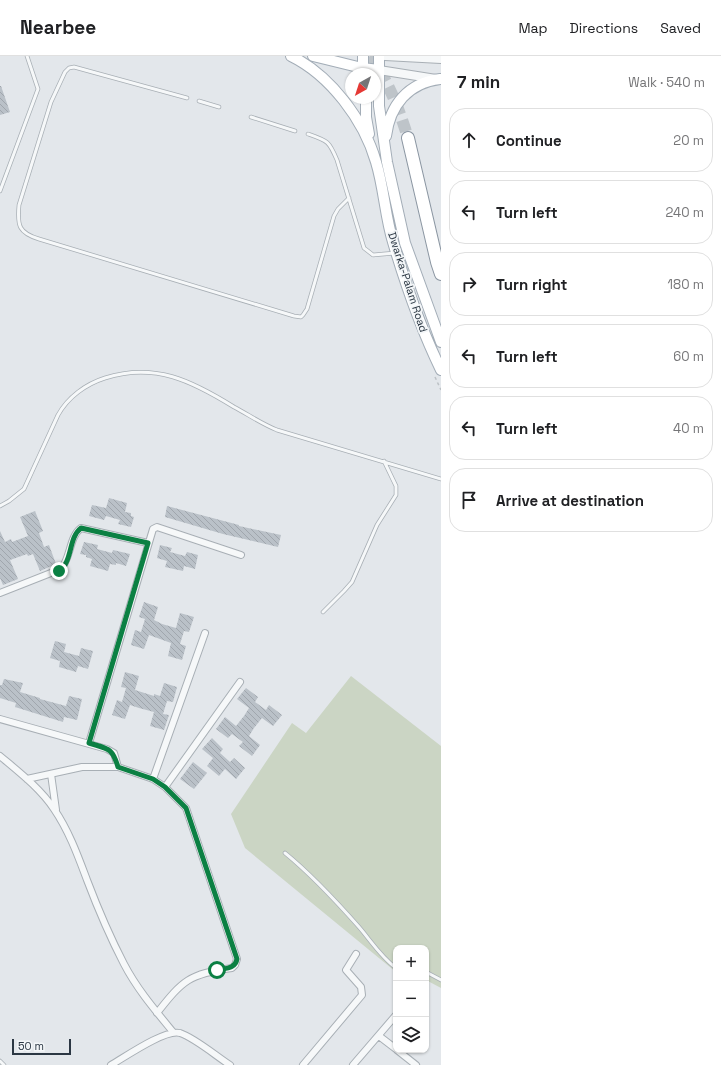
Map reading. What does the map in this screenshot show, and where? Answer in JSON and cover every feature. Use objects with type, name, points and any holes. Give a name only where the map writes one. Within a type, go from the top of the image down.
[{"type":"highway","points":[[408,138],[441,274]]},
{"type":"main road","points":[[291,56],[313,70],[341,97],[360,123],[371,146]]},
{"type":"main road","points":[[313,56],[353,68]]},
{"type":"main road","points":[[363,56],[363,68]]},
{"type":"main road","points":[[379,56],[379,68]]},
{"type":"main road","points":[[384,146],[387,124],[397,104],[416,86],[425,82],[441,79]]},
{"type":"main road","points":[[366,104],[366,117],[371,146]]},
{"type":"main road","points":[[379,104],[384,146],[405,243],[441,342]]},
{"type":"main road","name":"Dwarka-Palam Road","points":[[371,146],[376,163],[392,241],[438,373]]},
{"type":"street","points":[[385,56],[441,59]]},
{"type":"street","points":[[381,70],[441,79]]},
{"type":"street","points":[[89,743],[152,530],[155,527],[241,556]]},
{"type":"street","points":[[0,593],[62,569],[65,565],[76,534],[81,528],[148,543]]},
{"type":"street","points":[[153,779],[205,633]]},
{"type":"street","points":[[165,787],[240,682]]},
{"type":"street","points":[[0,719],[89,743],[111,751],[115,757],[118,767]]},
{"type":"street","points":[[0,756],[27,779],[41,793],[56,812],[76,851],[97,905],[124,964],[142,993],[173,1032]]},
{"type":"street","points":[[27,779],[82,767],[118,767],[153,779],[165,787],[186,808],[237,959],[232,968],[201,973],[188,980],[157,1012]]},
{"type":"street","points":[[51,774],[56,812]]},
{"type":"street","points":[[303,1065],[362,995],[361,987],[346,970],[356,954]]},
{"type":"street","points":[[353,1065],[394,1017]]},
{"type":"street","points":[[111,1065],[159,1038],[173,1032],[192,1039],[230,1065]]},
{"type":"street","points":[[379,1036],[393,1048]]},
{"type":"street","points":[[400,1053],[416,1065]]},
{"type":"lane","points":[[0,191],[38,89],[28,56]]},
{"type":"lane","points":[[187,98],[74,67],[67,69],[51,102],[19,205],[19,222],[24,232],[27,235],[39,239],[301,317],[306,309],[334,216],[338,209],[349,198]]},
{"type":"lane","points":[[199,101],[219,108]]},
{"type":"lane","points":[[252,117],[295,131]]},
{"type":"lane","points":[[308,134],[326,141],[330,145],[337,160],[361,242],[366,250],[373,254],[396,253]]},
{"type":"lane","points":[[0,506],[24,490],[58,415],[72,396],[98,380],[117,374],[144,371],[180,379],[208,392],[264,425],[277,430],[441,479]]},
{"type":"lane","points":[[323,612],[352,582],[377,525],[396,495],[396,486],[384,462]]},
{"type":"lane","points":[[285,853],[309,874],[359,928],[385,959],[393,966]]},
{"type":"lane","points":[[429,974],[441,980]]},
{"type":"lane","points":[[0,1061],[4,1065]]},
{"type":"path","points":[[438,373],[441,390]]},
{"type":"green space","points":[[351,676],[441,746],[441,988],[429,982],[429,945],[393,945],[393,970],[245,848],[231,814],[292,723],[306,733]]},
{"type":"building","points":[[0,86],[10,112],[0,115]]},
{"type":"building","points":[[109,498],[127,503],[125,512],[131,513],[131,516],[134,517],[131,527],[118,524],[120,520],[106,516],[104,520],[89,516],[92,505],[106,508]]},
{"type":"building","points":[[167,506],[239,526],[281,535],[278,547],[223,534],[165,517]]},
{"type":"building","points":[[35,511],[43,531],[39,533],[44,547],[49,545],[56,564],[40,571],[33,554],[28,556],[27,554],[10,560],[18,579],[3,585],[0,578],[0,531],[5,542],[11,539],[12,542],[28,536],[20,517]]},
{"type":"building","points":[[84,542],[98,545],[97,549],[112,553],[113,550],[130,554],[126,566],[116,563],[116,565],[110,564],[108,571],[90,566],[92,559],[86,557],[86,555],[80,554]]},
{"type":"building","points":[[160,545],[172,548],[170,552],[185,556],[187,552],[198,555],[195,569],[184,566],[183,571],[165,567],[167,561],[157,558]]},
{"type":"building","points":[[144,602],[158,607],[154,620],[162,624],[176,628],[180,613],[194,617],[189,632],[184,631],[180,644],[186,646],[182,660],[168,656],[171,643],[149,635],[144,649],[131,645],[135,630],[141,632],[145,619],[139,617]]},
{"type":"building","points":[[55,641],[66,644],[64,652],[79,656],[81,648],[93,651],[88,669],[78,666],[76,672],[59,667],[60,661],[50,658]]},
{"type":"building","points":[[125,672],[139,676],[135,690],[154,696],[154,694],[160,696],[164,683],[177,687],[173,702],[167,701],[163,714],[169,715],[164,730],[150,726],[154,712],[130,705],[125,719],[112,715],[117,700],[122,702],[126,688],[121,687]]},
{"type":"building","points":[[4,679],[23,683],[20,692],[66,706],[69,696],[82,699],[77,720],[64,717],[63,722],[15,707],[16,703],[0,698],[0,685],[2,685]]},
{"type":"building","points":[[246,688],[258,697],[255,702],[266,710],[269,705],[282,715],[273,726],[262,718],[254,728],[249,736],[260,745],[252,756],[239,746],[243,742],[232,734],[228,738],[216,729],[225,717],[236,726],[244,716],[249,708],[237,699]]},
{"type":"building","points":[[212,738],[223,749],[220,753],[230,762],[234,758],[245,768],[236,779],[225,769],[219,776],[207,766],[213,758],[202,749]]},
{"type":"building","points":[[193,762],[207,773],[194,789],[180,779]]},
{"type":"tunnel","points":[[370,56],[392,95],[408,138]]},
{"type":"route","points":[[59,571],[65,565],[76,534],[81,528],[148,543],[89,743],[114,753],[118,767],[153,779],[165,787],[186,808],[237,959],[237,962],[232,968],[217,970]]}]
